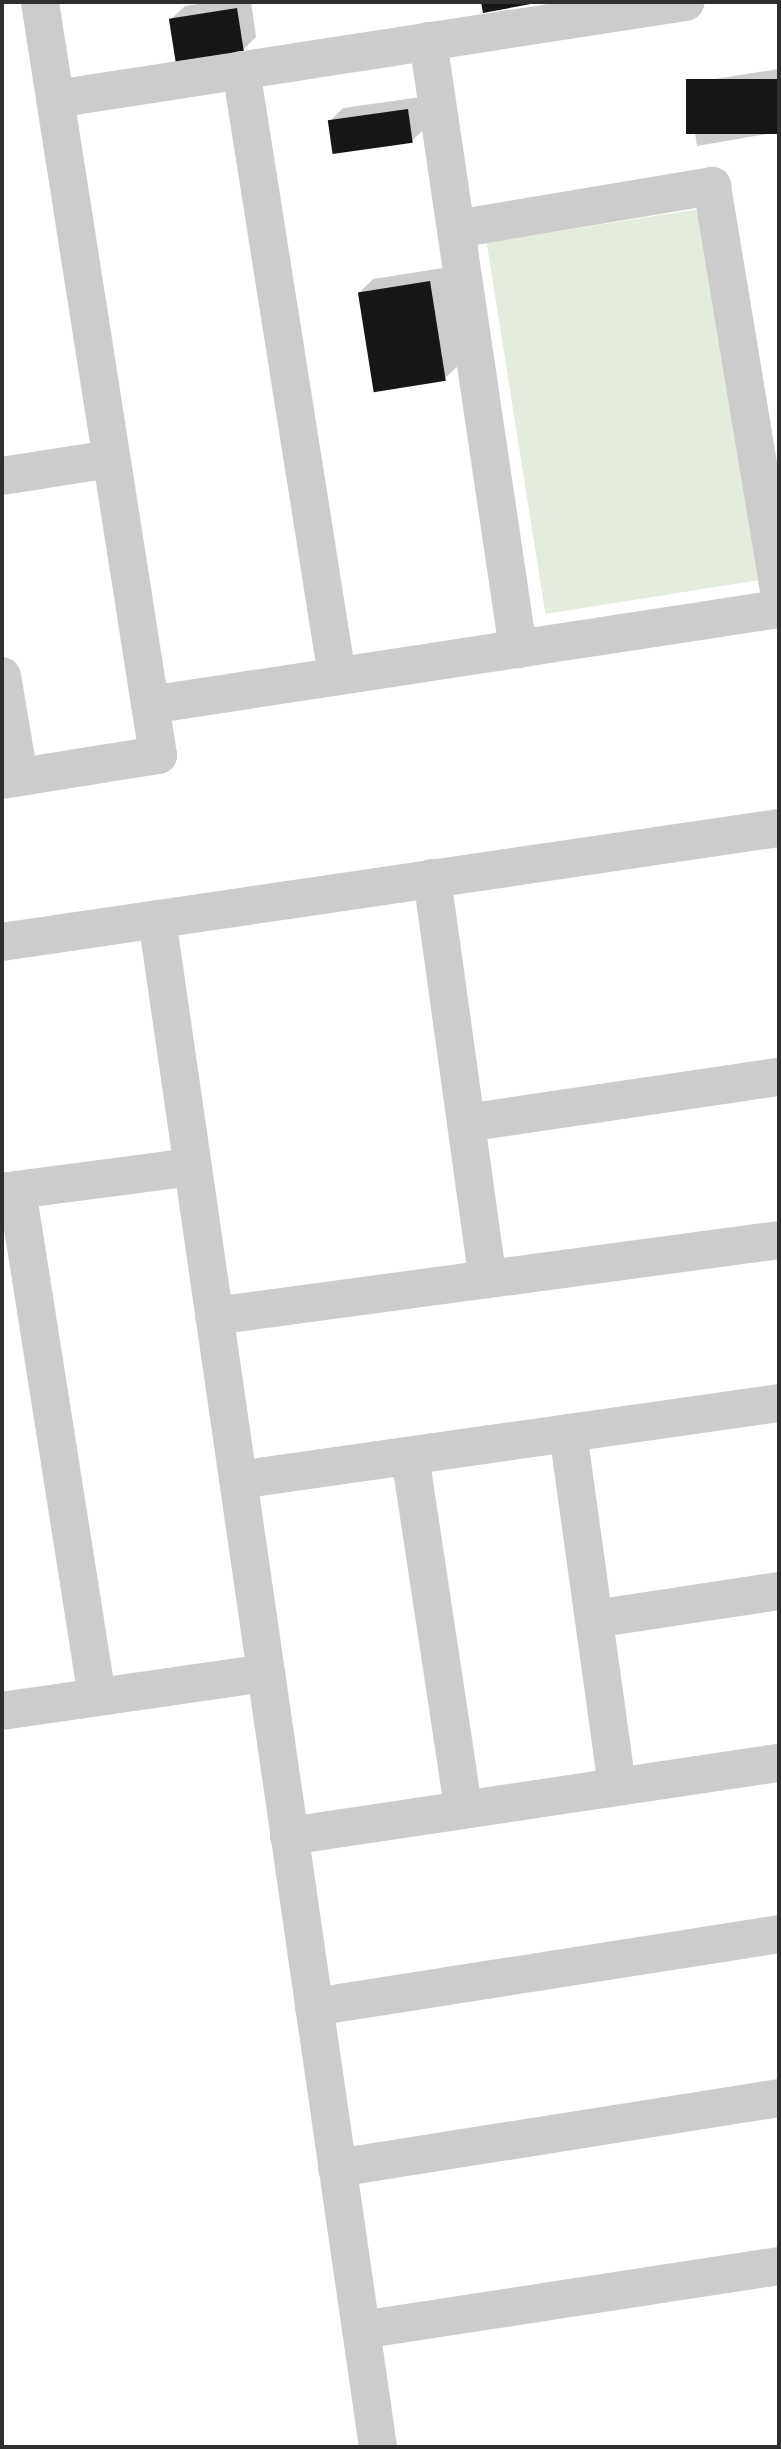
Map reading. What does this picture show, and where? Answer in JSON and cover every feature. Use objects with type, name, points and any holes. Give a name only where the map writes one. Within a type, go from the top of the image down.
[{"type":"street","points":[[2,676],[10,779],[158,755],[40,2]]},
{"type":"street","points":[[55,99],[686,2]]},
{"type":"street","points":[[428,41],[518,649]]},
{"type":"street","points":[[241,71],[337,676]]},
{"type":"street","points":[[456,229],[712,186],[779,592]]},
{"type":"street","points":[[2,476],[111,459]]},
{"type":"street","points":[[150,705],[779,609]]},
{"type":"street","points":[[2,942],[779,828]]},
{"type":"street","points":[[432,878],[488,1279]]},
{"type":"street","points":[[157,919],[378,2447]]},
{"type":"street","points":[[466,1123],[779,1077]]},
{"type":"street","points":[[97,1697],[9,1191],[192,1167]]},
{"type":"street","points":[[214,1316],[779,1240]]},
{"type":"street","points":[[238,1480],[779,1403]]},
{"type":"street","points":[[568,1433],[617,1786]]},
{"type":"street","points":[[410,1456],[463,1808]]},
{"type":"street","points":[[594,1619],[779,1591]]},
{"type":"street","points":[[2,1711],[266,1673]]},
{"type":"street","points":[[289,1836],[779,1763]]},
{"type":"street","points":[[314,2007],[779,1934]]},
{"type":"street","points":[[337,2168],[779,2098]]},
{"type":"street","points":[[361,2330],[779,2266]]},
{"type":"green space","points":[[699,209],[758,580],[545,614],[487,243]]},
{"type":"building","points":[[481,2],[536,2],[536,3],[483,13]]},
{"type":"building","points":[[237,8],[244,51],[176,62],[169,19]]},
{"type":"building","points":[[686,79],[779,79],[779,134],[686,134]]},
{"type":"building","points":[[408,109],[413,143],[333,154],[328,120]]},
{"type":"building","points":[[430,281],[446,381],[374,392],[358,292]]}]
